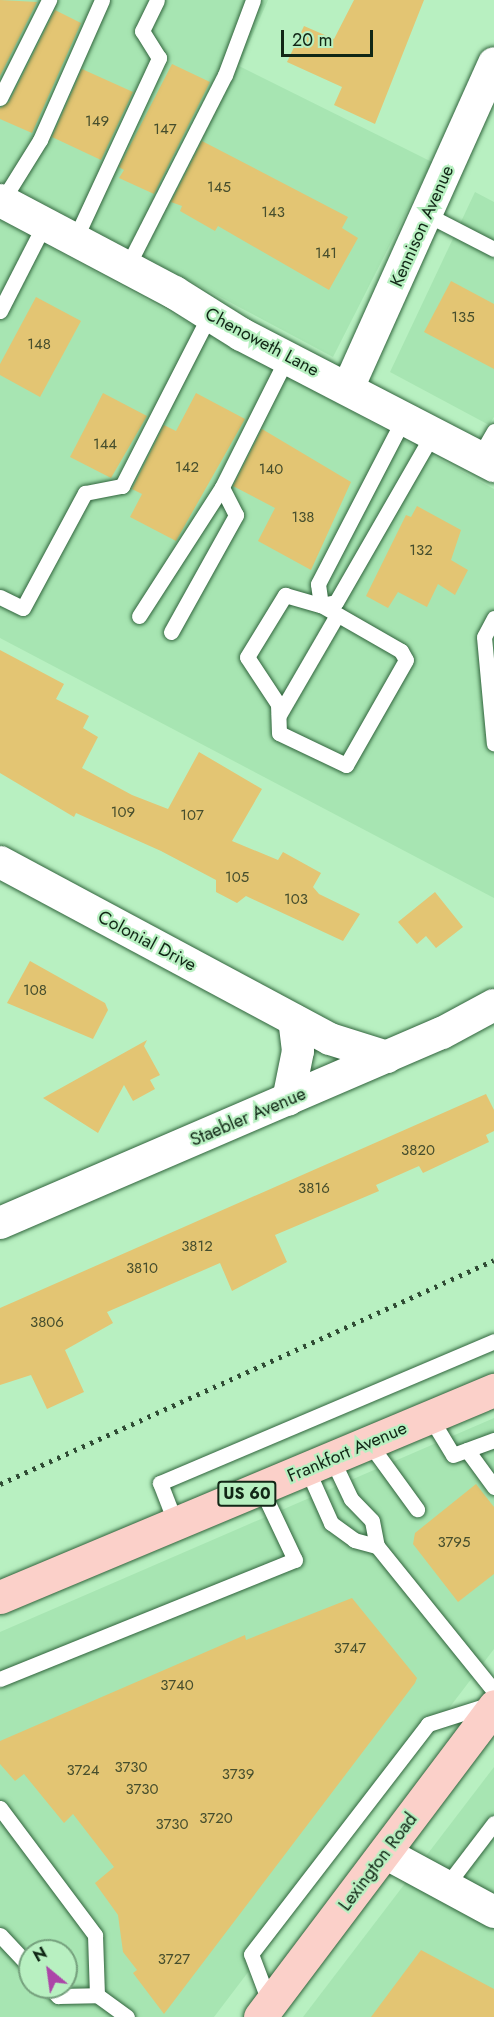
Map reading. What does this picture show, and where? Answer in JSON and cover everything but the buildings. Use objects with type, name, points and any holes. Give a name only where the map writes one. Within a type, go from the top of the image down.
[{"type":"main road","name":"Chenoweth Lane","points":[[1,200],[433,433],[489,451]]},
{"type":"main road","name":"Frankfort Avenue","points":[[0,1597],[494,1390]]},
{"type":"main road","name":"Lexington Road","points":[[265,2010],[494,1705]]},
{"type":"street","name":"Kennison Avenue","points":[[348,388],[428,215],[494,63]]},
{"type":"street","name":"Colonial Drive","points":[[0,862],[294,1020],[387,1057]]},
{"type":"street","name":"Staebler Avenue","points":[[0,1223],[387,1057],[494,1005]]},
{"type":"street","points":[[288,1100],[298,1051],[294,1020]]},
{"type":"street","points":[[385,1853],[494,1912]]},
{"type":"lane","points":[[0,98],[49,0]]},
{"type":"lane","points":[[75,240],[159,58],[142,31],[157,0]]},
{"type":"lane","points":[[127,267],[225,75],[253,0]]},
{"type":"lane","points":[[1,200],[40,140],[103,2]]},
{"type":"lane","points":[[428,215],[494,249]]},
{"type":"lane","points":[[0,311],[45,223]]},
{"type":"lane","points":[[0,597],[23,608],[85,493],[122,486],[210,314]]},
{"type":"lane","points":[[139,616],[222,487],[288,356]]},
{"type":"lane","points":[[321,605],[318,584],[404,418]]},
{"type":"lane","points":[[321,605],[336,602],[433,433]]},
{"type":"lane","points":[[171,632],[236,515],[222,487]]},
{"type":"lane","points":[[285,595],[321,605],[337,615],[401,651],[406,660],[346,765],[279,733],[278,704],[247,657],[285,595]]},
{"type":"lane","points":[[279,715],[337,615]]},
{"type":"lane","points":[[494,618],[484,637],[494,744]]},
{"type":"lane","points":[[176,1524],[160,1483],[494,1341]]},
{"type":"lane","points":[[430,1417],[453,1455],[494,1440]]},
{"type":"lane","points":[[369,1443],[417,1509]]},
{"type":"lane","points":[[466,1450],[494,1487]]},
{"type":"lane","points":[[320,1464],[331,1523],[354,1540],[377,1546]]},
{"type":"lane","points":[[320,1464],[372,1521],[377,1546],[494,1691]]},
{"type":"lane","points":[[0,1679],[295,1560],[261,1488]]},
{"type":"lane","points":[[265,2010],[251,1954],[428,1724],[494,1705]]},
{"type":"lane","points":[[0,1808],[95,1935],[97,1995]]},
{"type":"lane","points":[[446,1886],[494,1823]]},
{"type":"lane","points":[[0,1935],[18,1954]]},
{"type":"lane","points":[[78,1995],[97,1995],[127,2017]]},
{"type":"shaded area","points":[[0,0],[268,0],[239,66],[432,162],[333,357],[0,180]]},
{"type":"shaded area","points":[[475,192],[494,202],[494,417],[489,425],[390,372]]},
{"type":"shaded area","points":[[0,220],[494,489],[494,898],[0,638]]},
{"type":"shaded area","points":[[494,1418],[494,1649],[214,2017],[0,2017],[0,1632]]},
{"type":"shaded area","points":[[494,1767],[494,2017],[303,2017]]},
{"type":"railway","points":[[0,1484],[494,1260]]}]
